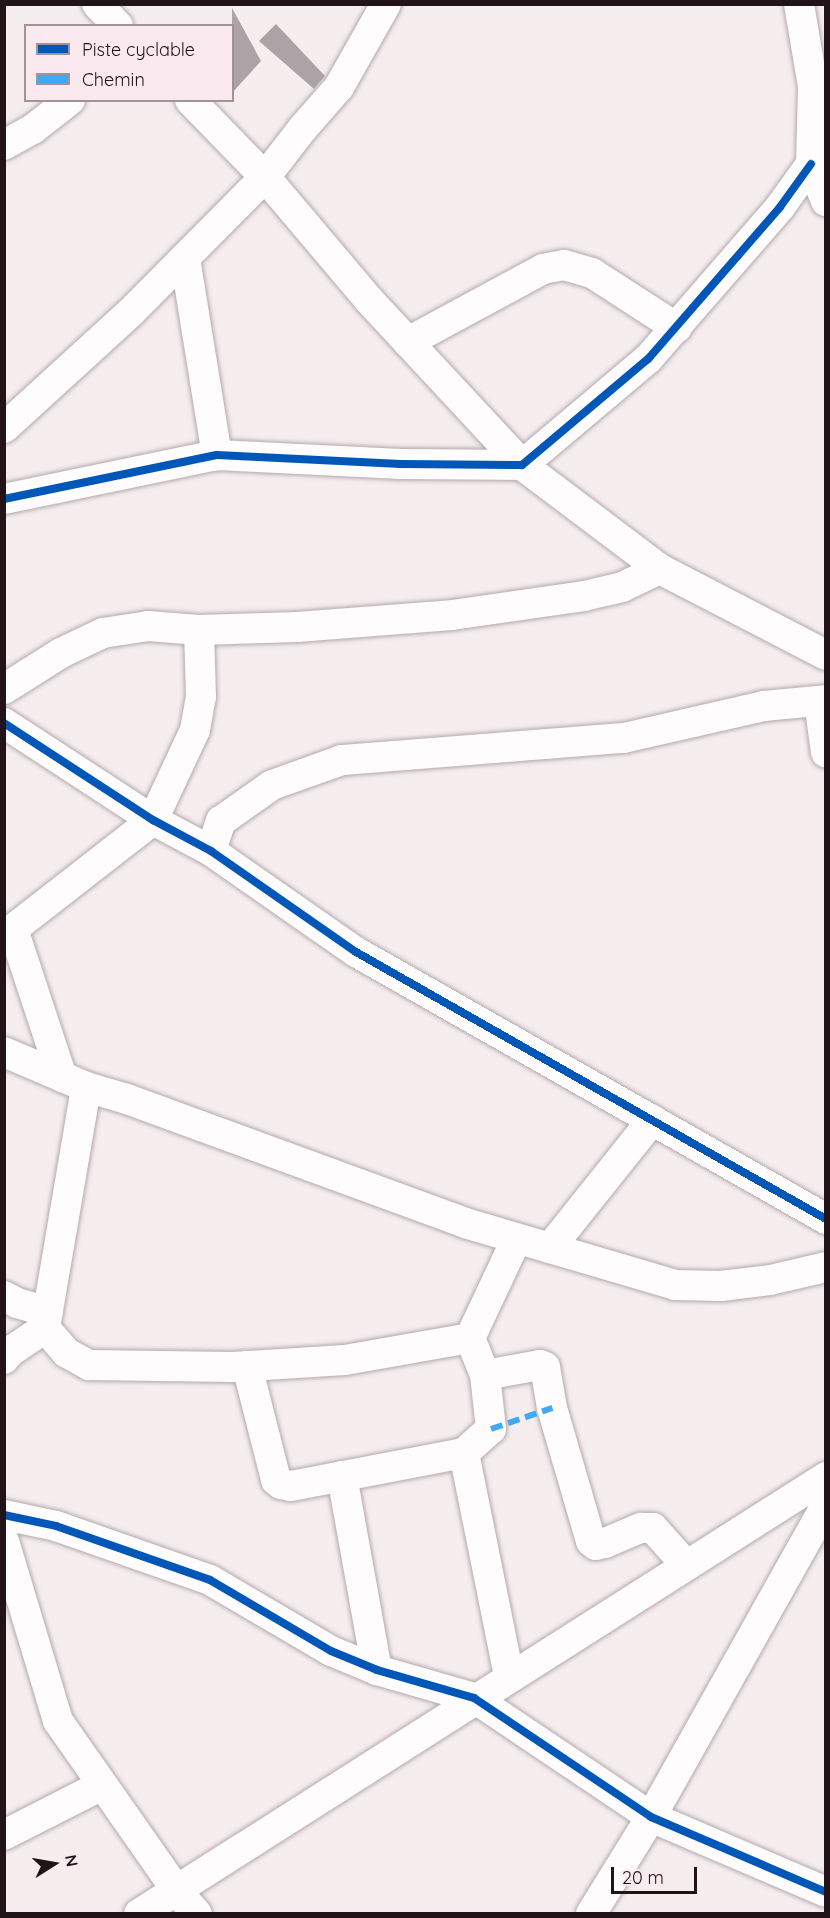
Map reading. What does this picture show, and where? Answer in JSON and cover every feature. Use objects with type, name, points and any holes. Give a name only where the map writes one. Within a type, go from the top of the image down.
[{"type":"street","points":[[97,4],[116,24]]},
{"type":"street","points":[[4,428],[185,258],[265,177],[339,87],[386,4]]},
{"type":"street","points":[[799,4],[813,87],[812,164],[825,201]]},
{"type":"street","points":[[4,145],[33,129],[67,102]]},
{"type":"street","points":[[192,102],[265,177],[368,299],[522,465],[660,569],[825,656]]},
{"type":"street","points":[[4,499],[218,455],[401,464],[522,465],[648,359],[780,207],[812,164]]},
{"type":"street","points":[[185,258],[218,455]]},
{"type":"street","points":[[408,342],[543,269],[564,265],[592,273],[677,328]]},
{"type":"street","points":[[4,689],[61,653],[103,633],[148,626],[199,630],[297,627],[452,615],[584,596],[622,587],[660,569]]},
{"type":"street","points":[[4,1359],[46,1320],[74,1082],[9,933],[153,820],[195,730],[201,697],[199,630]]},
{"type":"street","points":[[211,851],[220,821],[272,785],[342,760],[624,738],[764,706],[822,701],[825,753]]},
{"type":"street","points":[[4,723],[153,820],[211,851],[356,952],[825,1219]]},
{"type":"street","points":[[4,1052],[74,1082],[138,1103],[465,1223],[675,1285],[721,1286],[770,1280],[825,1267]]},
{"type":"street","points":[[550,1248],[652,1120]]},
{"type":"street","points":[[247,1366],[276,1480],[291,1486],[464,1453],[491,1429],[485,1375],[470,1338],[517,1238]]},
{"type":"street","points":[[4,1296],[46,1320],[67,1353],[88,1365],[247,1366],[345,1360],[470,1338]]},
{"type":"street","points":[[485,1375],[540,1365],[545,1367],[552,1408],[591,1541],[596,1545],[641,1528],[653,1528],[686,1565]]},
{"type":"street","points":[[464,1453],[509,1676]]},
{"type":"street","points":[[342,1476],[377,1670]]},
{"type":"street","points":[[139,1914],[474,1698],[825,1477]]},
{"type":"street","points":[[591,1914],[651,1817],[825,1505]]},
{"type":"street","points":[[4,1515],[56,1526],[210,1581],[331,1651],[377,1670],[474,1698],[651,1817],[825,1892]]},
{"type":"street","points":[[4,1541],[58,1721],[177,1891],[197,1914]]},
{"type":"street","points":[[4,1835],[102,1785]]},
{"type":"building","points":[[232,8],[261,61],[234,91],[234,24],[232,24]]},
{"type":"building","points":[[276,24],[325,76],[314,89],[259,41]]},
{"type":"marked path","points":[[491,1429],[552,1408]]},
{"type":"cycle path","points":[[4,499],[217,455],[401,464],[522,465],[648,359],[780,207],[811,164]]},
{"type":"cycle path","points":[[4,723],[153,820],[211,851],[356,952],[826,1219]]},
{"type":"cycle path","points":[[4,1515],[56,1526],[210,1580],[331,1651],[377,1670],[474,1698],[651,1817],[826,1892]]}]
